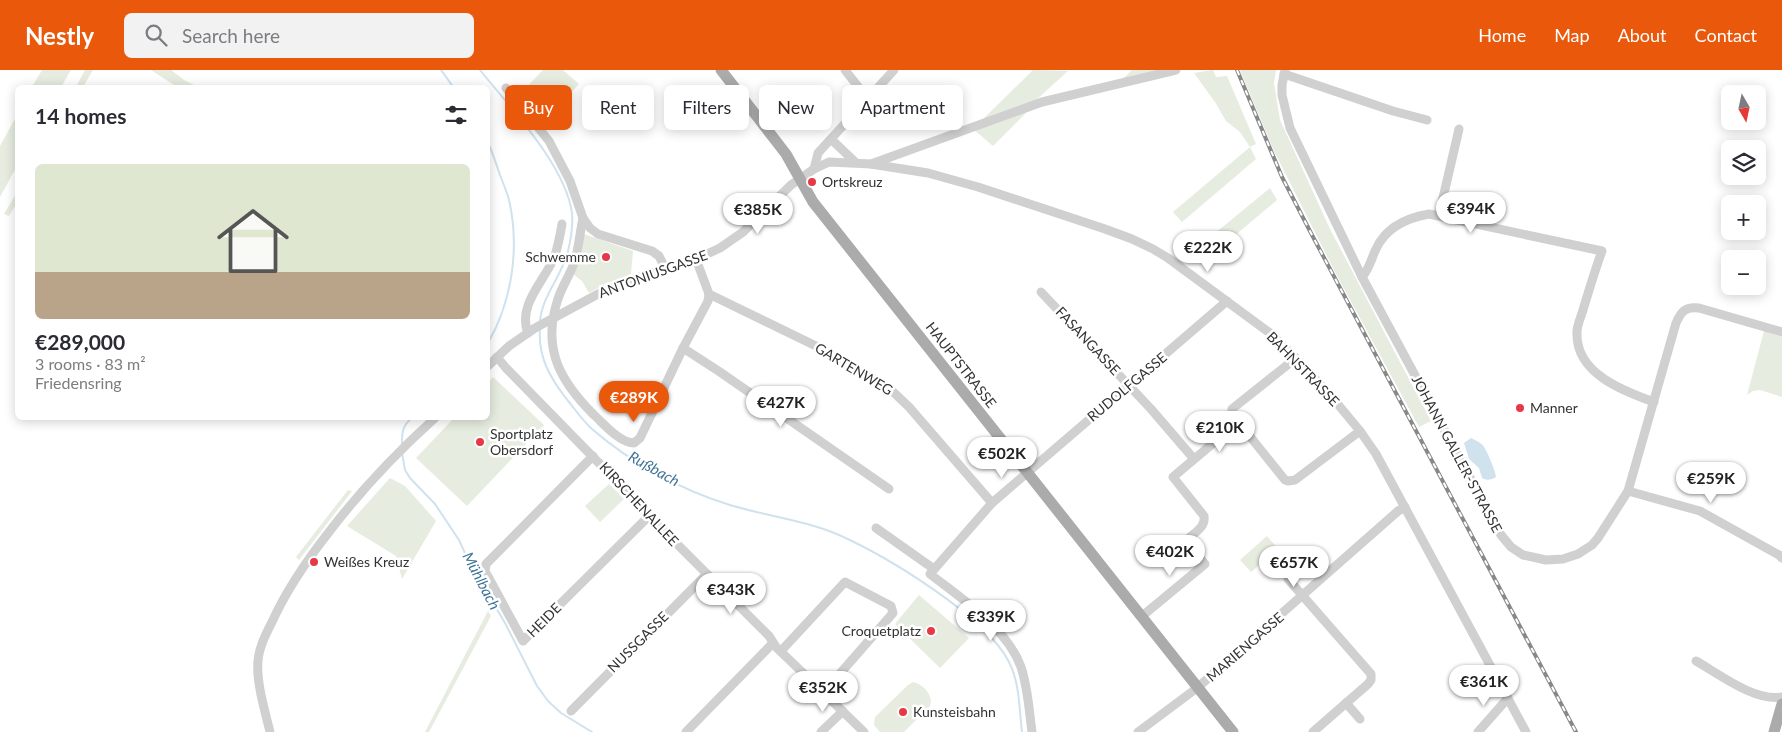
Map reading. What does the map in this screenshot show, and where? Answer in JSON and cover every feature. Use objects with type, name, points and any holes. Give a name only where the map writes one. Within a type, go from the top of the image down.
[{"type":"main road","name":"HAUPTSTRASSE","points":[[721,70],[786,154],[813,202],[1233,732]]},
{"type":"main road","points":[[1774,732],[1782,704]]},
{"type":"street","points":[[845,70],[857,85]]},
{"type":"street","points":[[880,85],[894,70]]},
{"type":"street","points":[[871,164],[1042,102],[1176,70]]},
{"type":"street","name":"JOHANN GALLER-STRASSE","points":[[1427,120],[1393,111],[1284,72],[1282,95],[1288,121],[1362,277],[1501,535],[1511,547],[1523,555],[1546,560],[1563,559],[1578,554],[1592,545],[1598,538],[1628,491],[1676,323],[1681,312],[1685,309],[1698,308],[1782,332]]},
{"type":"street","points":[[814,168],[818,153],[842,126]]},
{"type":"street","points":[[1439,215],[1459,129]]},
{"type":"street","points":[[540,130],[549,141],[572,186],[583,218],[590,228],[598,234],[652,252],[659,256],[665,268]]},
{"type":"street","points":[[830,139],[855,162]]},
{"type":"street","name":"BAHNSTRASSE","points":[[814,168],[829,162],[855,162],[928,173],[978,187],[1132,239],[1168,258],[1265,330],[1296,358],[1360,431],[1376,454],[1526,732]]},
{"type":"street","name":"ANTONIUSGASSE","points":[[490,364],[532,330],[615,285],[696,259],[720,248],[743,232],[796,174],[814,168]]},
{"type":"street","points":[[1362,277],[1369,270],[1376,248],[1382,238],[1396,225],[1420,216],[1439,215],[1602,251],[1577,332],[1579,347],[1587,362],[1601,378],[1654,402]]},
{"type":"street","points":[[583,218],[575,259],[551,320],[554,353],[566,383],[600,420],[621,438],[631,443],[636,442],[640,438],[708,301],[708,294],[696,259]]},
{"type":"street","points":[[532,330],[525,326],[528,307],[553,259],[559,243],[562,224]]},
{"type":"street","name":"FASANGASSE","points":[[1041,292],[1194,459]]},
{"type":"street","name":"GARTENWEG","points":[[708,294],[818,346],[888,387],[909,407],[992,503]]},
{"type":"street","name":"RUDOLFGASSE","points":[[932,571],[992,503],[1227,302]]},
{"type":"street","points":[[683,348],[890,489]]},
{"type":"street","name":"KIRSCHENALLEE","points":[[497,357],[649,516],[769,636],[773,643],[864,732]]},
{"type":"street","points":[[1296,358],[1232,409],[1232,414],[1285,480],[1296,480],[1360,431]]},
{"type":"street","points":[[1141,617],[1205,564],[1186,541],[1202,526],[1204,516],[1173,477],[1230,430],[1236,419]]},
{"type":"street","points":[[270,732],[258,669],[260,651],[285,596],[318,546],[367,484],[396,453],[433,420]]},
{"type":"street","name":"HEIDE","points":[[593,456],[486,564],[485,571],[523,641],[649,516]]},
{"type":"street","points":[[1628,491],[1700,511],[1781,556]]},
{"type":"street","name":"MARIENGASSE","points":[[1138,732],[1197,688],[1398,511],[1405,507]]},
{"type":"street","points":[[876,528],[932,571],[986,620],[1011,648],[1025,681],[1032,732]]},
{"type":"street","name":"NUSSGASSE","points":[[571,711],[707,574]]},
{"type":"street","points":[[1288,578],[1369,670],[1371,677],[1368,684],[1313,732]]},
{"type":"street","points":[[781,651],[845,582],[891,606],[893,613],[823,693]]},
{"type":"street","points":[[686,732],[773,643]]},
{"type":"street","points":[[1696,661],[1746,690],[1766,697],[1782,697]]},
{"type":"street","points":[[1478,732],[1508,698]]},
{"type":"street","points":[[1346,703],[1360,719]]},
{"type":"street","points":[[821,732],[842,711]]},
{"type":"shaded area","points":[[42,70],[71,70],[62,85],[33,85]]},
{"type":"shaded area","points":[[85,70],[93,70],[84,85],[77,85]]},
{"type":"shaded area","points":[[151,70],[171,70],[194,85],[174,85]]},
{"type":"shaded area","points":[[543,70],[563,70],[579,84],[572,91],[572,85],[529,85]]},
{"type":"shaded area","points":[[1033,70],[1068,71],[1035,101],[981,121]]},
{"type":"shaded area","points":[[1132,70],[1162,70],[1121,81]]},
{"type":"shaded area","points":[[1213,70],[1216,77],[1227,76],[1256,144],[1250,147],[1240,132],[1226,121],[1194,73]]},
{"type":"shaded area","points":[[1240,70],[1276,70],[1274,83],[1280,120],[1330,229],[1431,421],[1419,427],[1336,274],[1274,151]]},
{"type":"shaded area","points":[[1027,112],[993,146],[973,129]]},
{"type":"shaded area","points":[[15,119],[15,170],[0,197],[0,146]]},
{"type":"shaded area","points":[[1250,147],[1256,159],[1182,222],[1173,212]]},
{"type":"shaded area","points":[[1270,188],[1277,200],[1227,242],[1214,234]]},
{"type":"shaded area","points":[[15,195],[15,206],[9,216],[4,214]]},
{"type":"shaded area","name":"Schwemme","points":[[584,234],[633,251],[631,274],[605,284],[589,293],[582,281],[573,274]]},
{"type":"shaded area","points":[[1764,331],[1782,337],[1782,397],[1760,390],[1753,391],[1747,395]]},
{"type":"shaded area","name":"Sportplatz Obersdorf","points":[[493,377],[544,425],[467,506],[416,458],[452,420],[490,420],[490,381]]},
{"type":"shaded area","points":[[390,478],[405,486],[436,521],[402,579],[396,556],[347,526]]},
{"type":"shaded area","points":[[609,484],[624,499],[600,522],[585,506]]},
{"type":"shaded area","points":[[348,490],[352,491],[299,560],[296,557]]},
{"type":"shaded area","points":[[1267,536],[1278,549],[1251,572],[1240,560]]},
{"type":"shaded area","name":"Croquetplatz","points":[[919,595],[969,638],[940,668],[895,624]]},
{"type":"shaded area","points":[[488,611],[491,616],[429,732],[425,732]]},
{"type":"shaded area","name":"Kunsteisbahn","points":[[913,682],[927,691],[931,702],[930,706],[904,732],[880,732],[874,725],[875,717]]},
{"type":"water","points":[[1471,438],[1484,447],[1496,477],[1489,480],[1482,478],[1479,468],[1469,459],[1464,443]]},
{"type":"waterway","name":"Mühlbach","points":[[441,70],[452,85]]},
{"type":"waterway","name":"Rußbach","points":[[480,70],[535,137],[548,156],[559,175],[572,213],[572,232],[568,251],[544,303],[540,321]]},
{"type":"waterway","name":"Mühlbach","points":[[490,148],[509,200],[514,237],[512,274],[508,292],[503,310],[490,339]]},
{"type":"waterway","name":"Rußbach","points":[[540,329],[543,357],[559,389],[588,425],[623,453],[657,474],[693,492],[730,505],[799,522],[839,535],[907,572],[957,607],[997,644],[1009,662],[1017,687],[1022,732]]},
{"type":"waterway","name":"Mühlbach","points":[[402,443],[404,429],[410,420]]},
{"type":"waterway","name":"Mühlbach","points":[[402,453],[405,470],[410,478],[435,504],[459,540],[469,562],[505,623],[537,686],[548,701],[561,713],[592,732]]},
{"type":"railway","points":[[1237,70],[1282,177],[1576,732]]},
{"type":"place","name":"Ortskreuz","points":[[812,182]]},
{"type":"place","name":"Schwemme","points":[[606,257]]},
{"type":"place","name":"Manner","points":[[1520,408]]},
{"type":"place","name":"Sportplatz Obersdorf","points":[[480,442]]},
{"type":"place","name":"Weißes Kreuz","points":[[314,562]]},
{"type":"place","name":"Croquetplatz","points":[[931,631]]},
{"type":"place","name":"Kunsteisbahn","points":[[903,712]]}]
